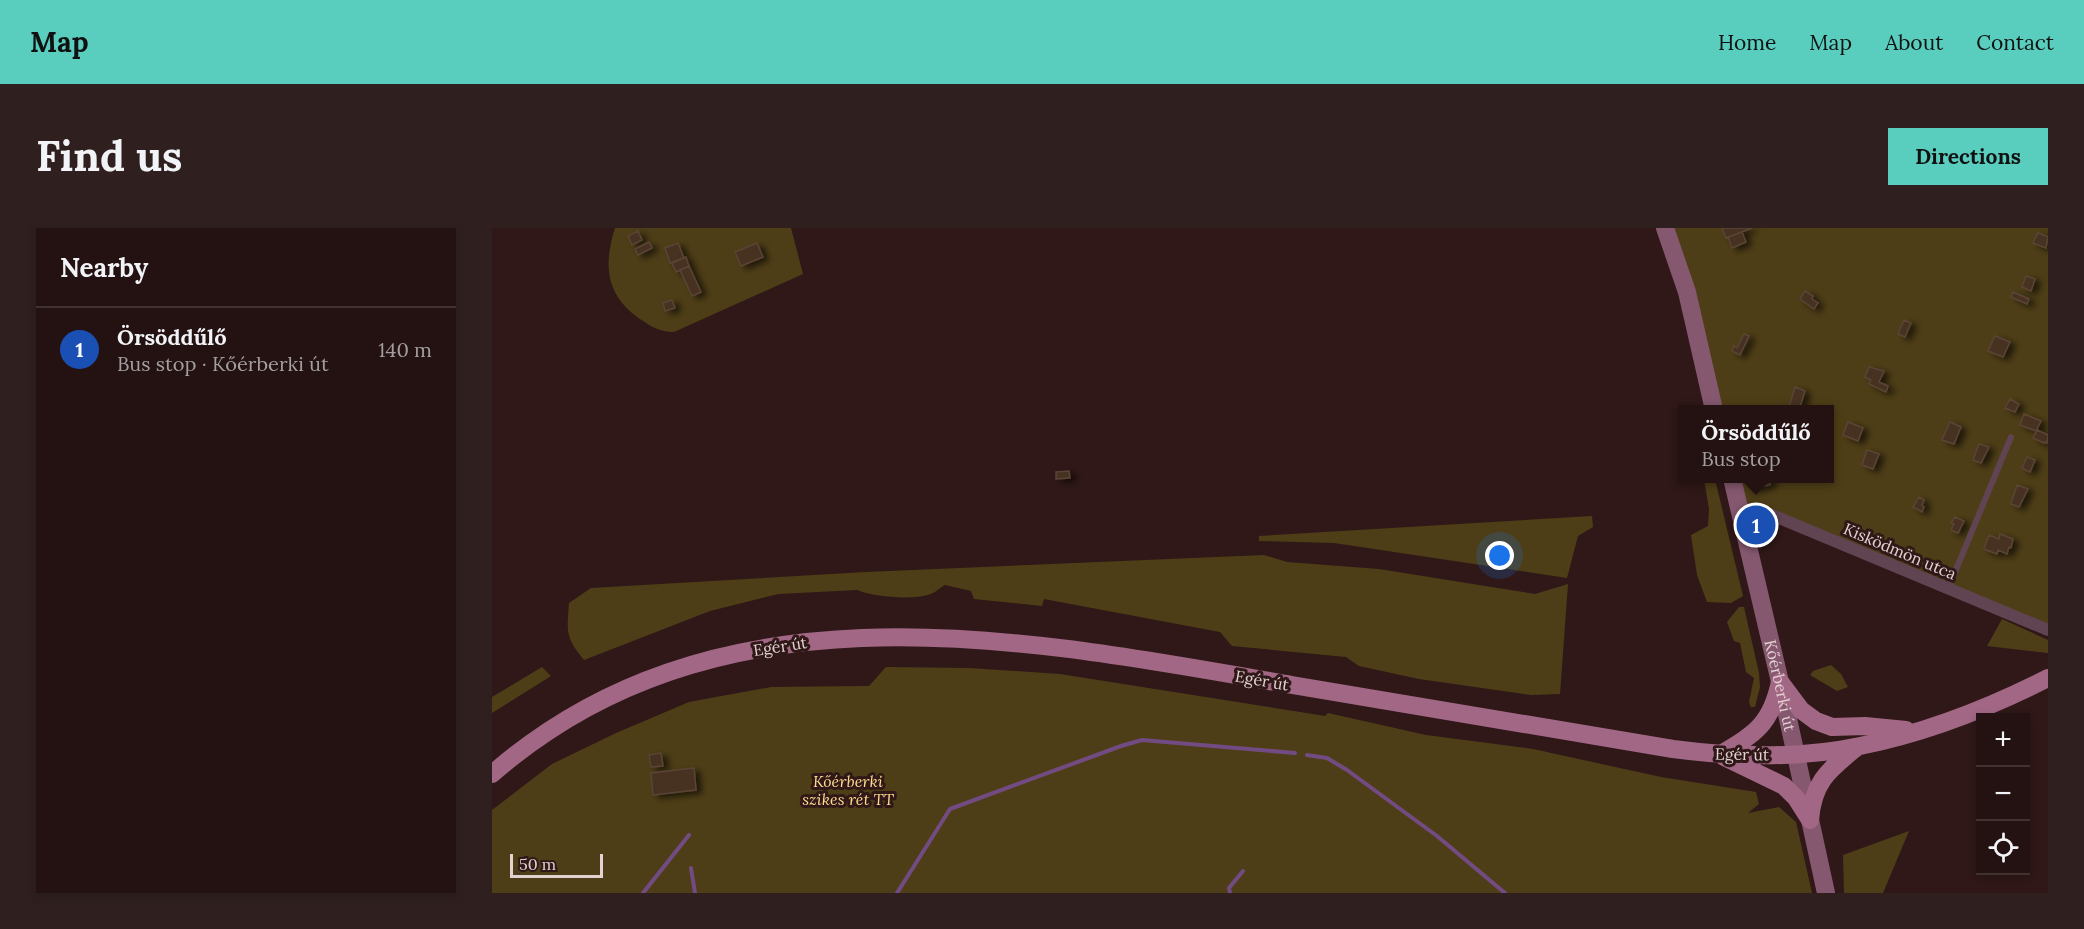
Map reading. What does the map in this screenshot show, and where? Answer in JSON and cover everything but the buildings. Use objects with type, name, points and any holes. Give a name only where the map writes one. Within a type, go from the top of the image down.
[{"type":"main road","name":"Egér út","points":[[492,774],[527,746],[560,724],[604,700],[658,676],[720,657],[788,643],[882,636],[938,636],[1068,648],[1673,749],[1720,754],[1795,753],[1858,747],[1970,714],[2048,678]]},
{"type":"main road","points":[[1780,682],[1801,710],[1815,721],[1832,727],[1865,726],[1917,731]]},
{"type":"main road","points":[[1720,754],[1748,736],[1768,718],[1775,703],[1780,682]]},
{"type":"main road","points":[[1810,820],[1818,783],[1835,765],[1858,747]]},
{"type":"main road","points":[[1720,754],[1784,786],[1796,798],[1810,820]]},
{"type":"street","points":[[1665,228],[1687,292],[1713,405]]},
{"type":"street","name":"Kőérberki út","points":[[1733,483],[1826,893]]},
{"type":"street","name":"Kisködmön utca","points":[[1739,507],[1767,513],[2048,630]]},
{"type":"lane","points":[[1948,589],[2010,437]]},
{"type":"green space","points":[[615,228],[791,228],[803,274],[674,332],[664,331],[648,324],[629,310],[614,290],[610,279],[609,255]]},
{"type":"green space","points":[[1665,228],[2048,228],[2048,630],[1739,507],[1733,483],[1834,483],[1834,405],[1713,405]]},
{"type":"green space","points":[[1705,483],[1716,483],[1743,596],[1731,603],[1707,602],[1697,575],[1691,535],[1708,526],[1709,509]]},
{"type":"green space","points":[[1592,516],[1593,527],[1578,536],[1567,578],[1334,543],[1259,541],[1259,536]]},
{"type":"green space","points":[[1264,555],[1287,562],[1379,569],[1535,594],[1568,584],[1560,694],[1531,695],[1419,679],[1359,666],[1346,657],[1232,646],[1220,632],[1044,599],[1042,606],[974,599],[971,591],[945,585],[933,593],[917,597],[884,596],[857,590],[778,594],[710,611],[584,660],[570,639],[568,627],[569,603],[591,588],[866,572]]},
{"type":"green space","points":[[1739,607],[1744,607],[1759,673],[1760,687],[1755,707],[1751,707],[1749,702],[1754,678],[1746,672],[1740,643],[1734,641],[1727,622]]},
{"type":"green space","points":[[2002,619],[2048,640],[2048,653],[1987,646]]},
{"type":"green space","points":[[1831,665],[1841,674],[1848,687],[1837,691],[1810,675],[1813,671]]},
{"type":"green space","points":[[542,667],[551,676],[492,713],[492,697]]},
{"type":"green space","name":"Kőérberki szikes rét TT","points":[[886,667],[969,668],[1060,674],[1325,716],[1328,713],[1426,735],[1533,749],[1661,777],[1756,792],[1759,804],[1748,813],[1779,807],[1796,822],[1812,893],[492,893],[492,810],[552,764],[616,733],[689,702],[771,687],[869,686]]},
{"type":"green space","points":[[1909,831],[1883,893],[1844,893],[1843,855]]},
{"type":"waterway","points":[[897,893],[950,809],[1121,746],[1142,740],[1295,753]]},
{"type":"waterway","points":[[1307,755],[1327,758],[1347,770],[1437,836],[1505,893]]},
{"type":"waterway","points":[[643,893],[689,835]]},
{"type":"waterway","points":[[691,868],[695,893]]},
{"type":"waterway","points":[[1230,893],[1229,888],[1243,871]]},
{"type":"place","name":"Örsöddűlő","points":[[1756,525]]}]
